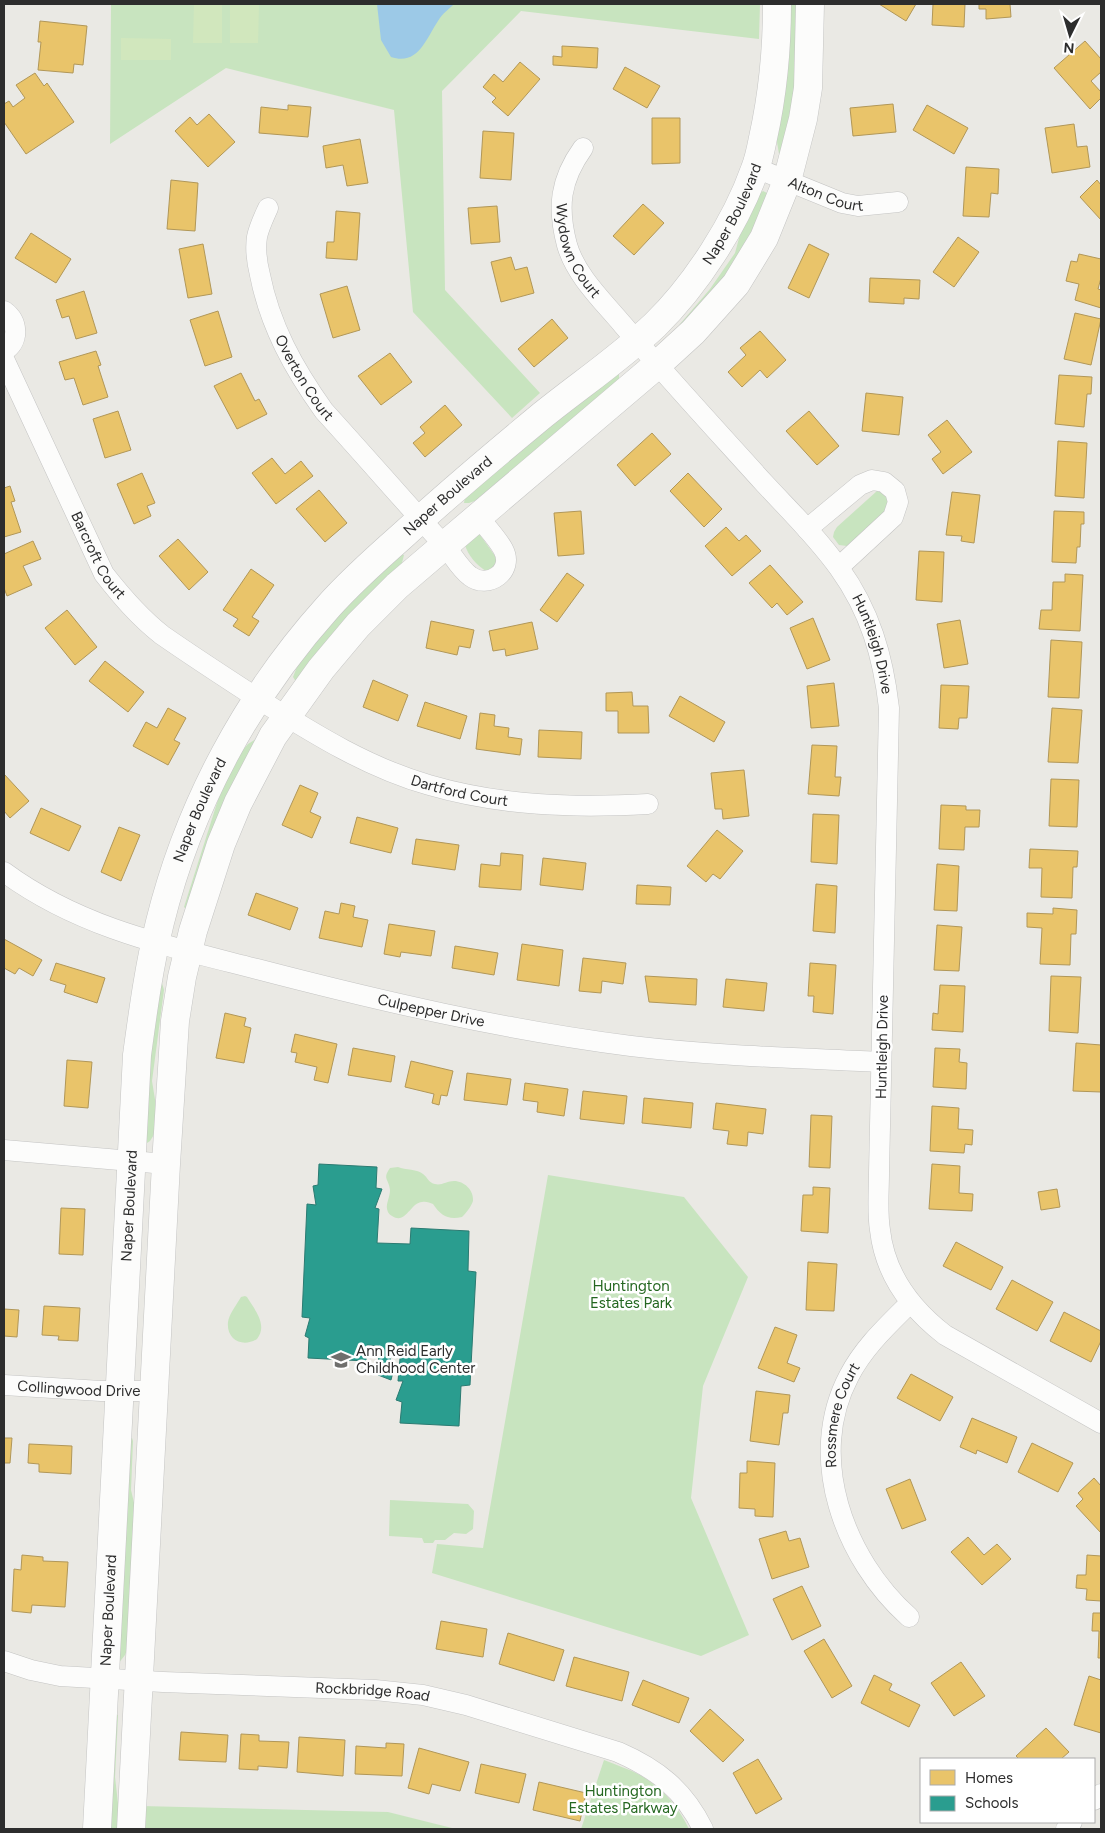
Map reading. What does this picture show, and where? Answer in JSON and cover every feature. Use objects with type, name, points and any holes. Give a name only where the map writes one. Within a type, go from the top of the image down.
[{"type":"main road","name":"Naper Boulevard","points":[[97,1829],[137,1055],[144,998],[155,943],[169,890],[191,826],[221,760],[244,718],[292,650],[329,605],[366,568],[420,520],[540,418],[636,341],[669,310],[703,267],[730,226],[756,168],[771,105],[778,4]]},
{"type":"main road","name":"Naper Boulevard","points":[[131,1829],[175,1021],[188,951],[203,896],[231,819],[257,764],[286,716],[320,669],[358,625],[444,545],[694,332],[736,284],[764,238],[787,180],[803,119],[808,88],[810,4]]},
{"type":"street","name":"Wydown Court","points":[[583,148],[572,164],[565,181],[562,196],[563,219],[568,246],[579,270],[593,289],[636,341],[658,364]]},
{"type":"street","name":"Alton Court","points":[[756,168],[842,203],[858,206],[898,202]]},
{"type":"street","name":"Overton Court","points":[[268,208],[257,238],[256,258],[264,299],[278,337],[296,370],[324,410],[469,575],[477,580],[493,580],[504,569],[506,559],[504,550],[478,516]]},
{"type":"street","points":[[4,311],[10,316],[16,330],[12,344],[4,351]]},
{"type":"street","name":"Barcroft Court","points":[[4,358],[104,574],[124,600],[144,621],[162,635],[286,716]]},
{"type":"street","name":"Huntleigh Drive","points":[[658,364],[807,528],[838,567],[869,620],[880,654],[889,708],[879,1228],[889,1268],[910,1304],[927,1321],[945,1334],[1101,1423]]},
{"type":"street","points":[[807,528],[860,485],[872,480],[884,482],[895,491],[898,502],[893,517],[838,567]]},
{"type":"street","name":"Dartford Court","points":[[286,716],[353,756],[391,772],[460,794],[545,806],[648,804]]},
{"type":"street","name":"Culpepper Drive","points":[[4,872],[39,896],[78,916],[155,943],[382,1001],[528,1030],[630,1046],[776,1058],[881,1062]]},
{"type":"street","points":[[4,1150],[166,1164]]},
{"type":"street","name":"Rossmere Court","points":[[909,1616],[890,1600],[859,1555],[844,1523],[838,1504],[832,1481],[830,1460],[831,1438],[836,1409],[848,1376],[865,1349],[877,1335],[910,1304]]},
{"type":"street","name":"Collingwood Drive","points":[[4,1385],[154,1391]]},
{"type":"street","name":"Rockbridge Road","points":[[4,1661],[31,1670],[60,1676],[375,1690],[423,1695],[466,1705],[618,1752],[638,1761],[660,1774],[679,1791],[703,1829]]},
{"type":"green space","points":[[111,4],[760,4],[759,39],[521,11],[442,91],[445,290],[540,393],[512,418],[413,312],[394,110],[226,68],[110,144]]},
{"type":"green space","points":[[194,4],[222,4],[222,43],[193,43]]},
{"type":"green space","points":[[230,4],[259,4],[258,43],[230,43]]},
{"type":"green space","points":[[788,4],[797,4],[796,110],[781,155],[779,154],[776,136]]},
{"type":"green space","points":[[121,38],[171,39],[171,60],[121,60]]},
{"type":"green space","points":[[763,191],[769,194],[770,199],[733,265],[712,294],[678,328],[710,289],[735,253],[745,216],[753,199]]},
{"type":"green space","points":[[614,374],[619,374],[619,381],[480,499],[464,503],[465,497]]},
{"type":"green space","points":[[877,491],[889,496],[888,510],[847,546],[839,545],[833,537],[837,527]]},
{"type":"green space","points":[[475,534],[480,535],[498,560],[494,569],[486,571],[482,569],[470,556],[465,545]]},
{"type":"green space","points":[[401,554],[404,555],[402,563],[390,579],[299,680],[295,680],[293,677],[302,654],[358,591]]},
{"type":"green space","points":[[256,739],[186,909],[184,907],[223,784],[235,759],[248,744]]},
{"type":"green space","points":[[162,983],[164,990],[152,1081],[158,1118],[155,1133],[150,1141],[144,1145],[145,1080],[159,984]]},
{"type":"green space","points":[[398,1167],[421,1172],[435,1184],[458,1181],[468,1187],[472,1193],[473,1201],[467,1212],[462,1217],[453,1218],[439,1212],[433,1204],[425,1202],[418,1203],[401,1218],[392,1216],[387,1209],[390,1190],[386,1175],[390,1168]]},
{"type":"green space","name":"Huntington Estates Park","points":[[548,1175],[684,1197],[748,1277],[703,1386],[691,1498],[749,1635],[701,1656],[432,1573],[437,1544],[483,1548]]},
{"type":"green space","points":[[245,1296],[257,1312],[261,1323],[260,1334],[257,1339],[246,1343],[233,1338],[228,1328],[231,1312],[241,1297]]},
{"type":"green space","points":[[129,1438],[132,1438],[133,1441],[131,1490],[135,1507],[129,1645],[125,1655],[118,1664]]},
{"type":"green space","points":[[390,1500],[468,1504],[474,1511],[473,1529],[466,1534],[454,1533],[445,1540],[435,1540],[433,1543],[424,1543],[422,1538],[389,1536]]},
{"type":"green space","points":[[114,1714],[118,1715],[115,1777],[121,1829],[106,1829]]},
{"type":"green space","name":"Huntington Estates Parkway","points":[[604,1760],[636,1773],[656,1786],[675,1806],[689,1829],[581,1829]]},
{"type":"green space","points":[[141,1806],[388,1812],[456,1829],[140,1829]]},
{"type":"water","points":[[377,4],[454,4],[440,18],[420,49],[408,58],[400,59],[391,57],[381,40]]},
{"type":"building: Homes","points":[[879,4],[916,4],[906,21]]},
{"type":"building: Homes","points":[[933,4],[965,4],[964,27],[932,25]]},
{"type":"building: Homes","points":[[979,4],[1010,4],[1011,17],[986,19],[986,9],[979,9]]},
{"type":"building: Homes","points":[[40,21],[87,26],[83,65],[74,64],[73,73],[38,70],[41,42],[38,42]]},
{"type":"building: Homes","points":[[1085,41],[1101,59],[1101,72],[1091,81],[1101,92],[1101,98],[1090,109],[1054,68]]},
{"type":"building: Homes","points":[[562,46],[598,48],[597,68],[553,65],[553,56],[562,57]]},
{"type":"building: Homes","points":[[520,62],[540,79],[508,116],[492,102],[496,98],[483,87],[494,74],[503,82]]},
{"type":"building: Homes","points":[[625,67],[660,86],[647,108],[613,89]]},
{"type":"building: Homes","points":[[35,73],[44,86],[47,83],[74,122],[26,154],[4,122],[4,104],[9,101],[13,107],[25,98],[16,85]]},
{"type":"building: Homes","points":[[893,104],[896,132],[853,136],[850,108]]},
{"type":"building: Homes","points":[[288,105],[311,107],[308,137],[259,133],[261,107],[288,110]]},
{"type":"building: Homes","points":[[927,105],[968,128],[954,154],[913,130]]},
{"type":"building: Homes","points":[[209,114],[235,142],[208,167],[175,131],[190,117],[197,125]]},
{"type":"building: Homes","points":[[652,118],[680,118],[680,163],[652,164]]},
{"type":"building: Homes","points":[[1074,124],[1077,147],[1087,146],[1090,167],[1052,173],[1045,128]]},
{"type":"building: Homes","points":[[483,131],[514,133],[511,180],[480,178]]},
{"type":"building: Homes","points":[[360,139],[368,183],[347,186],[343,165],[326,168],[323,146]]},
{"type":"building: Homes","points":[[966,167],[999,169],[998,194],[991,193],[989,217],[963,216]]},
{"type":"building: Homes","points":[[171,180],[198,183],[195,231],[167,229]]},
{"type":"building: Homes","points":[[1097,180],[1101,185],[1101,220],[1080,197]]},
{"type":"building: Homes","points":[[643,204],[664,223],[634,255],[613,236]]},
{"type":"building: Homes","points":[[497,206],[500,242],[471,244],[468,208]]},
{"type":"building: Homes","points":[[336,211],[360,213],[357,260],[326,258],[327,242],[334,242]]},
{"type":"building: Homes","points":[[31,233],[71,259],[56,283],[15,258]]},
{"type":"building: Homes","points":[[958,237],[979,252],[954,287],[933,272]]},
{"type":"building: Homes","points":[[203,244],[212,294],[188,298],[179,249]]},
{"type":"building: Homes","points":[[809,244],[829,254],[809,298],[788,288]]},
{"type":"building: Homes","points":[[1079,254],[1101,259],[1101,278],[1098,289],[1101,290],[1101,308],[1075,300],[1079,284],[1066,281],[1071,261],[1077,262]]},
{"type":"building: Homes","points":[[511,257],[515,270],[527,267],[534,293],[501,302],[491,262]]},
{"type":"building: Homes","points":[[870,278],[920,280],[919,299],[904,298],[904,304],[869,302]]},
{"type":"building: Homes","points":[[347,286],[360,330],[333,338],[320,294]]},
{"type":"building: Homes","points":[[84,291],[97,333],[76,339],[69,316],[62,318],[56,300]]},
{"type":"building: Homes","points":[[218,311],[232,357],[205,366],[190,320]]},
{"type":"building: Homes","points":[[1075,313],[1101,319],[1091,365],[1064,359]]},
{"type":"building: Homes","points":[[552,319],[568,338],[534,367],[518,349]]},
{"type":"building: Homes","points":[[760,331],[786,360],[767,378],[760,370],[742,387],[728,372],[746,355],[740,348]]},
{"type":"building: Homes","points":[[96,351],[101,365],[98,366],[108,397],[83,405],[74,378],[65,380],[59,362]]},
{"type":"building: Homes","points":[[390,353],[412,382],[381,405],[358,376]]},
{"type":"building: Homes","points":[[241,373],[255,401],[259,399],[267,414],[237,429],[214,386]]},
{"type":"building: Homes","points":[[1059,375],[1092,377],[1091,394],[1087,394],[1084,427],[1055,424]]},
{"type":"building: Homes","points":[[866,393],[903,397],[899,435],[862,431]]},
{"type":"building: Homes","points":[[445,405],[462,425],[425,457],[413,443],[425,433],[420,427]]},
{"type":"building: Homes","points":[[118,411],[131,450],[105,458],[93,419]]},
{"type":"building: Homes","points":[[809,411],[839,446],[817,465],[786,431]]},
{"type":"building: Homes","points":[[947,420],[972,452],[943,474],[932,459],[941,452],[928,435]]},
{"type":"building: Homes","points":[[652,433],[671,454],[635,486],[617,465]]},
{"type":"building: Homes","points":[[1058,441],[1087,443],[1084,498],[1055,496]]},
{"type":"building: Homes","points":[[272,458],[285,474],[301,461],[313,476],[276,504],[252,473]]},
{"type":"building: Homes","points":[[142,473],[155,503],[147,506],[151,516],[134,524],[117,484]]},
{"type":"building: Homes","points":[[688,473],[722,509],[704,527],[670,491]]},
{"type":"building: Homes","points":[[10,486],[15,501],[11,502],[21,532],[4,537],[4,488]]},
{"type":"building: Homes","points":[[319,490],[347,523],[325,542],[296,509]]},
{"type":"building: Homes","points":[[952,492],[980,495],[974,543],[961,541],[962,536],[946,535]]},
{"type":"building: Homes","points":[[581,511],[584,554],[558,556],[554,513]]},
{"type":"building: Homes","points":[[1054,511],[1084,512],[1084,524],[1081,524],[1080,547],[1077,547],[1076,563],[1052,562]]},
{"type":"building: Homes","points":[[726,527],[739,541],[746,535],[761,551],[732,576],[705,546]]},
{"type":"building: Homes","points":[[178,539],[208,572],[189,590],[159,556]]},
{"type":"building: Homes","points":[[33,541],[41,559],[23,566],[32,585],[7,596],[4,588],[4,554]]},
{"type":"building: Homes","points":[[919,551],[944,552],[942,602],[916,600]]},
{"type":"building: Homes","points":[[770,565],[803,602],[787,615],[777,603],[772,608],[749,583]]},
{"type":"building: Homes","points":[[251,569],[274,585],[252,617],[259,621],[249,636],[233,626],[238,619],[223,610]]},
{"type":"building: Homes","points":[[567,573],[584,585],[557,622],[540,610]]},
{"type":"building: Homes","points":[[1065,574],[1083,575],[1080,631],[1039,629],[1041,610],[1052,610],[1053,582],[1065,582]]},
{"type":"building: Homes","points":[[67,610],[97,647],[75,665],[45,628]]},
{"type":"building: Homes","points":[[813,618],[830,660],[807,669],[790,628]]},
{"type":"building: Homes","points":[[960,620],[968,664],[944,668],[937,624]]},
{"type":"building: Homes","points":[[431,621],[474,630],[470,648],[459,646],[457,655],[426,648]]},
{"type":"building: Homes","points":[[532,622],[538,649],[506,656],[505,649],[493,651],[489,631]]},
{"type":"building: Homes","points":[[1051,640],[1082,642],[1079,698],[1048,697]]},
{"type":"building: Homes","points":[[105,661],[144,692],[128,712],[89,681]]},
{"type":"building: Homes","points":[[373,680],[408,695],[398,721],[363,707]]},
{"type":"building: Homes","points":[[834,683],[839,726],[811,728],[807,686]]},
{"type":"building: Homes","points":[[941,685],[969,686],[967,718],[959,718],[958,729],[939,728]]},
{"type":"building: Homes","points":[[632,692],[633,706],[648,706],[649,733],[618,733],[618,711],[606,711],[606,693]]},
{"type":"building: Homes","points":[[680,696],[725,722],[714,742],[669,716]]},
{"type":"building: Homes","points":[[425,702],[467,716],[460,739],[417,726]]},
{"type":"building: Homes","points":[[168,708],[186,718],[174,740],[180,743],[168,765],[133,746],[146,722],[157,728]]},
{"type":"building: Homes","points":[[1052,708],[1082,710],[1078,763],[1048,762]]},
{"type":"building: Homes","points":[[480,713],[495,715],[494,726],[509,728],[508,737],[522,739],[520,755],[476,749]]},
{"type":"building: Homes","points":[[539,730],[582,732],[581,759],[538,757]]},
{"type":"building: Homes","points":[[812,745],[837,746],[835,777],[841,777],[839,796],[808,794]]},
{"type":"building: Homes","points":[[744,770],[749,816],[723,819],[722,809],[715,809],[711,773]]},
{"type":"building: Homes","points":[[4,774],[29,801],[10,818],[4,811]]},
{"type":"building: Homes","points":[[1051,779],[1079,780],[1077,827],[1049,826]]},
{"type":"building: Homes","points":[[300,785],[318,793],[310,812],[321,817],[312,838],[282,825]]},
{"type":"building: Homes","points":[[941,805],[966,806],[966,810],[980,810],[979,827],[965,827],[964,850],[939,849]]},
{"type":"building: Homes","points":[[41,808],[81,826],[69,851],[30,833]]},
{"type":"building: Homes","points":[[813,814],[839,815],[837,864],[811,862]]},
{"type":"building: Homes","points":[[357,817],[398,828],[391,853],[350,843]]},
{"type":"building: Homes","points":[[119,827],[140,835],[121,881],[101,872]]},
{"type":"building: Homes","points":[[717,830],[743,851],[720,879],[713,874],[706,882],[687,866]]},
{"type":"building: Homes","points":[[416,839],[459,845],[455,870],[412,864]]},
{"type":"building: Homes","points":[[1030,849],[1078,851],[1077,867],[1073,867],[1072,898],[1041,897],[1042,868],[1029,868]]},
{"type":"building: Homes","points":[[501,853],[523,855],[521,890],[479,887],[481,864],[500,866]]},
{"type":"building: Homes","points":[[543,858],[586,863],[583,890],[540,885]]},
{"type":"building: Homes","points":[[937,864],[959,866],[957,911],[934,910]]},
{"type":"building: Homes","points":[[816,884],[837,886],[835,933],[813,931]]},
{"type":"building: Homes","points":[[637,885],[671,887],[670,905],[636,904]]},
{"type":"building: Homes","points":[[256,893],[298,908],[290,930],[248,915]]},
{"type":"building: Homes","points":[[341,903],[355,906],[353,917],[368,920],[362,947],[319,938],[325,911],[339,914]]},
{"type":"building: Homes","points":[[1053,908],[1077,910],[1076,934],[1071,934],[1070,965],[1040,964],[1042,928],[1027,927],[1027,913],[1053,914]]},
{"type":"building: Homes","points":[[389,924],[435,931],[431,956],[401,952],[400,957],[384,954]]},
{"type":"building: Homes","points":[[937,925],[962,927],[959,971],[934,970]]},
{"type":"building: Homes","points":[[4,939],[42,960],[33,976],[19,968],[15,974],[4,968]]},
{"type":"building: Homes","points":[[522,944],[563,950],[559,986],[517,980]]},
{"type":"building: Homes","points":[[455,946],[498,953],[494,975],[452,968]]},
{"type":"building: Homes","points":[[583,958],[626,963],[623,984],[602,981],[601,993],[579,991]]},
{"type":"building: Homes","points":[[56,963],[105,978],[97,1003],[64,992],[66,985],[50,980]]},
{"type":"building: Homes","points":[[810,963],[836,965],[833,1014],[813,1012],[814,996],[808,996]]},
{"type":"building: Homes","points":[[645,976],[697,979],[696,1005],[649,1002]]},
{"type":"building: Homes","points":[[1051,976],[1081,977],[1078,1033],[1049,1031]]},
{"type":"building: Homes","points":[[726,979],[767,983],[764,1011],[723,1007]]},
{"type":"building: Homes","points":[[940,985],[965,986],[963,1032],[932,1030],[933,1013],[938,1014]]},
{"type":"building: Homes","points":[[225,1013],[246,1018],[244,1026],[251,1028],[244,1063],[216,1058]]},
{"type":"building: Homes","points":[[295,1034],[337,1044],[328,1083],[314,1080],[317,1067],[295,1062],[297,1053],[291,1052]]},
{"type":"building: Homes","points":[[1076,1043],[1101,1045],[1101,1092],[1073,1091]]},
{"type":"building: Homes","points":[[353,1048],[395,1056],[391,1082],[348,1075]]},
{"type":"building: Homes","points":[[935,1048],[960,1049],[959,1062],[967,1063],[966,1089],[933,1087]]},
{"type":"building: Homes","points":[[67,1060],[92,1062],[88,1108],[64,1106]]},
{"type":"building: Homes","points":[[411,1061],[453,1071],[447,1096],[441,1095],[439,1105],[432,1103],[434,1094],[405,1087]]},
{"type":"building: Homes","points":[[467,1073],[511,1079],[507,1105],[464,1100]]},
{"type":"building: Homes","points":[[525,1083],[568,1089],[564,1116],[537,1112],[538,1102],[523,1100]]},
{"type":"building: Homes","points":[[583,1091],[627,1096],[624,1124],[580,1119]]},
{"type":"building: Homes","points":[[644,1098],[693,1103],[691,1128],[642,1123]]},
{"type":"building: Homes","points":[[716,1103],[766,1109],[763,1134],[748,1132],[747,1146],[727,1144],[729,1131],[713,1129]]},
{"type":"building: Homes","points":[[932,1106],[959,1108],[958,1129],[973,1130],[972,1145],[965,1144],[964,1153],[930,1151]]},
{"type":"building: Homes","points":[[811,1115],[832,1116],[830,1168],[809,1167]]},
{"type":"building: Homes","points":[[932,1164],[960,1166],[959,1193],[973,1194],[972,1211],[929,1209]]},
{"type":"building: Homes","points":[[813,1187],[830,1188],[828,1233],[801,1231],[803,1195],[813,1195]]},
{"type":"building: Homes","points":[[1057,1189],[1060,1207],[1041,1210],[1038,1192]]},
{"type":"building: Homes","points":[[61,1208],[85,1209],[83,1255],[59,1254]]},
{"type":"building: Homes","points":[[956,1242],[1003,1267],[991,1290],[943,1266]]},
{"type":"building: Homes","points":[[808,1262],[837,1264],[834,1311],[806,1310]]},
{"type":"building: Homes","points":[[1012,1280],[1053,1302],[1037,1331],[996,1309]]},
{"type":"building: Homes","points":[[44,1306],[80,1308],[78,1341],[58,1340],[59,1336],[42,1335]]},
{"type":"building: Homes","points":[[4,1309],[19,1310],[17,1337],[4,1336]]},
{"type":"building: Homes","points":[[1064,1312],[1101,1331],[1101,1341],[1091,1362],[1050,1341]]},
{"type":"building: Homes","points":[[775,1327],[797,1335],[787,1363],[800,1368],[794,1382],[758,1368]]},
{"type":"building: Homes","points":[[911,1374],[953,1397],[940,1421],[897,1398]]},
{"type":"building: Homes","points":[[756,1391],[790,1395],[788,1413],[783,1413],[779,1445],[750,1441]]},
{"type":"building: Homes","points":[[972,1418],[1017,1437],[1007,1463],[977,1450],[976,1454],[960,1447]]},
{"type":"building: Homes","points":[[4,1438],[12,1438],[10,1463],[4,1463]]},
{"type":"building: Homes","points":[[1032,1443],[1073,1463],[1058,1492],[1018,1472]]},
{"type":"building: Homes","points":[[29,1444],[72,1446],[71,1474],[39,1472],[39,1464],[28,1463]]},
{"type":"building: Homes","points":[[747,1461],[775,1463],[773,1517],[755,1516],[755,1509],[739,1508],[740,1473],[747,1473]]},
{"type":"building: Homes","points":[[1094,1478],[1101,1486],[1101,1533],[1076,1506],[1083,1499],[1078,1493]]},
{"type":"building: Homes","points":[[910,1479],[926,1520],[902,1529],[886,1489]]},
{"type":"building: Homes","points":[[786,1531],[789,1541],[800,1538],[809,1567],[772,1579],[759,1539]]},
{"type":"building: Homes","points":[[968,1537],[984,1555],[997,1544],[1011,1559],[982,1585],[951,1552]]},
{"type":"building: Homes","points":[[22,1555],[43,1557],[43,1561],[68,1562],[65,1607],[32,1605],[31,1613],[12,1611],[14,1569],[21,1570]]},
{"type":"building: Homes","points":[[1087,1555],[1101,1556],[1101,1601],[1086,1600],[1087,1589],[1076,1588],[1077,1575],[1086,1575]]},
{"type":"building: Homes","points":[[802,1586],[821,1626],[792,1640],[773,1599]]},
{"type":"building: Homes","points":[[1093,1613],[1101,1613],[1101,1658],[1098,1658],[1099,1631],[1092,1631]]},
{"type":"building: Homes","points":[[441,1621],[487,1629],[483,1657],[436,1649]]},
{"type":"building: Homes","points":[[508,1633],[564,1650],[554,1681],[499,1664]]},
{"type":"building: Homes","points":[[824,1639],[852,1686],[832,1698],[804,1651]]},
{"type":"building: Homes","points":[[574,1657],[629,1672],[622,1701],[566,1686]]},
{"type":"building: Homes","points":[[961,1662],[985,1696],[954,1716],[931,1683]]},
{"type":"building: Homes","points":[[874,1675],[892,1684],[889,1690],[920,1705],[909,1727],[861,1703]]},
{"type":"building: Homes","points":[[1089,1676],[1101,1680],[1101,1733],[1074,1725]]},
{"type":"building: Homes","points":[[643,1680],[689,1698],[679,1723],[632,1705]]},
{"type":"building: Homes","points":[[710,1709],[744,1740],[723,1762],[690,1731]]},
{"type":"building: Homes","points":[[1046,1728],[1069,1752],[1062,1758],[1018,1758],[1016,1756]]},
{"type":"building: Homes","points":[[181,1732],[228,1735],[226,1762],[179,1760]]},
{"type":"building: Homes","points":[[241,1734],[259,1735],[259,1741],[289,1742],[287,1768],[258,1766],[258,1770],[239,1769]]},
{"type":"building: Homes","points":[[299,1737],[345,1740],[343,1776],[297,1772]]},
{"type":"building: Homes","points":[[386,1743],[404,1744],[402,1776],[355,1774],[356,1746],[386,1748]]},
{"type":"building: Homes","points":[[419,1748],[469,1762],[460,1791],[432,1784],[429,1794],[408,1788]]},
{"type":"building: Homes","points":[[758,1759],[782,1799],[756,1814],[733,1773]]},
{"type":"building: Homes","points":[[481,1764],[526,1774],[519,1803],[475,1793]]},
{"type":"building: Homes","points":[[539,1782],[586,1793],[580,1821],[533,1810]]},
{"type":"building: Schools","points":[[319,1164],[377,1167],[376,1188],[382,1189],[375,1208],[379,1209],[377,1243],[410,1244],[411,1228],[469,1231],[468,1271],[476,1272],[470,1385],[461,1386],[459,1426],[400,1423],[402,1402],[396,1400],[403,1381],[398,1381],[401,1347],[394,1346],[390,1358],[393,1372],[391,1380],[378,1375],[379,1346],[367,1345],[366,1361],[308,1358],[309,1338],[305,1336],[310,1318],[302,1317],[307,1204],[316,1205],[313,1186],[318,1185]]},
{"type":"place","name":"Ann Reid Early Childhood Center","points":[[341,1360]]}]
